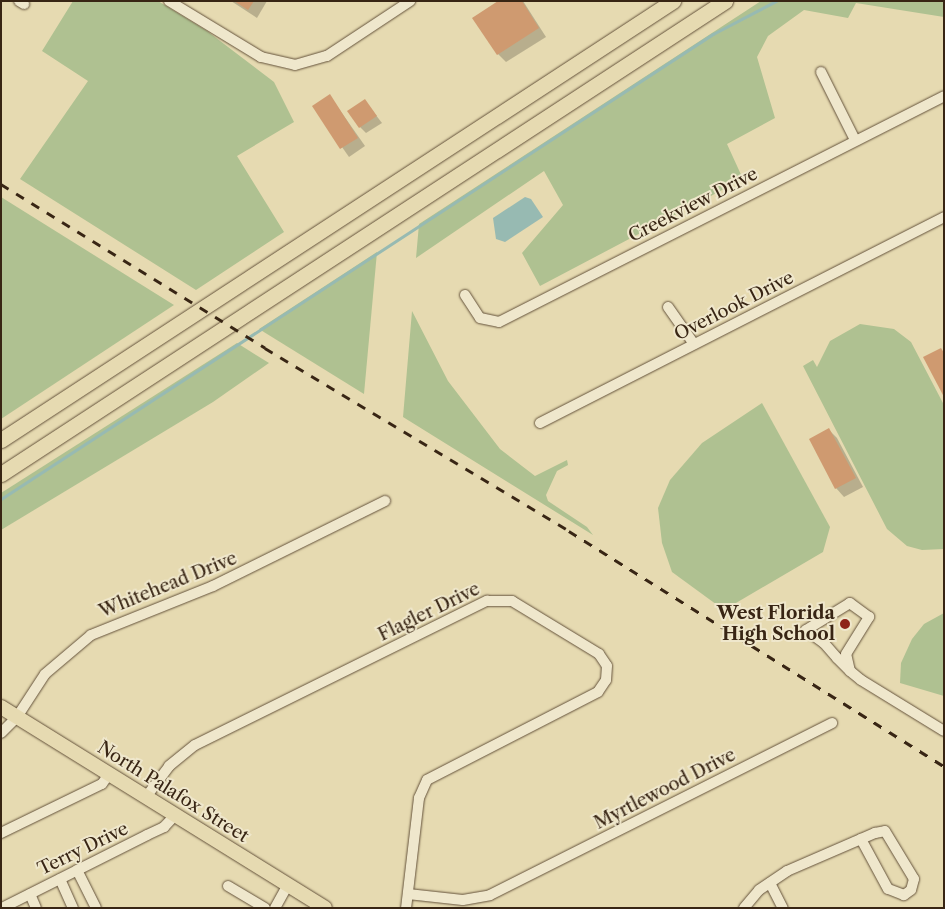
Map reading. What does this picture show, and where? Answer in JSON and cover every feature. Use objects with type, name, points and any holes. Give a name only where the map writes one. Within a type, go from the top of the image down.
[{"type":"highway","points":[[1,440],[673,1]]},
{"type":"highway","points":[[1,474],[726,1]]},
{"type":"main road","name":"North Palafox Street","points":[[1,707],[324,908]]},
{"type":"street","points":[[169,1],[261,57],[295,65],[327,56],[410,1]]},
{"type":"street","points":[[821,72],[855,140]]},
{"type":"street","name":"Creekview Drive","points":[[465,295],[480,318],[491,323],[499,322],[944,96]]},
{"type":"street","name":"Overlook Drive","points":[[540,423],[944,217]]},
{"type":"street","points":[[668,306],[694,344]]},
{"type":"street","name":"Whitehead Drive","points":[[1,733],[17,717],[45,674],[90,635],[213,586],[385,501]]},
{"type":"street","name":"Flagler Drive","points":[[146,797],[168,766],[195,746],[487,600],[512,601],[599,654],[607,666],[606,680],[598,692],[428,780],[418,798],[406,908]]},
{"type":"street","points":[[850,671],[846,654],[869,617],[850,603],[806,630],[824,643],[850,671],[944,731]]},
{"type":"street","name":"Myrtlewood Drive","points":[[408,894],[478,899],[513,885],[832,723]]},
{"type":"street","points":[[1,833],[102,784],[109,774]]},
{"type":"street","name":"Terry Drive","points":[[2,908],[164,827],[175,815]]},
{"type":"street","points":[[744,908],[770,883],[787,872],[861,839],[885,831],[914,879],[912,890],[904,895],[888,890],[861,839]]},
{"type":"street","points":[[77,870],[96,908]]},
{"type":"street","points":[[60,879],[73,908]]},
{"type":"street","points":[[770,883],[783,908]]},
{"type":"street","points":[[276,908],[288,885]]},
{"type":"street","points":[[228,886],[265,908]]},
{"type":"street","points":[[30,894],[36,908]]},
{"type":"green space","points":[[73,1],[158,1],[207,31],[274,82],[294,122],[237,156],[284,232],[196,290],[20,179],[88,81],[42,51]]},
{"type":"green space","points":[[761,1],[944,1],[944,17],[856,3],[848,18],[804,10],[768,36],[757,57],[775,118],[727,144],[743,179],[540,286],[522,253],[563,205],[544,171],[416,258],[419,224]]},
{"type":"green space","points":[[1,197],[174,305],[1,419]]},
{"type":"green space","points":[[377,252],[364,394],[259,329]]},
{"type":"green space","points":[[412,311],[448,381],[500,449],[535,476],[567,460],[568,465],[557,471],[546,495],[548,501],[587,527],[593,535],[403,417]]},
{"type":"green space","points":[[860,324],[894,329],[911,342],[944,405],[944,549],[922,550],[907,546],[887,529],[803,366],[813,360],[817,367],[830,341]]},
{"type":"green space","points":[[237,343],[269,363],[213,402],[1,530],[1,493]]},
{"type":"green space","points":[[762,403],[830,527],[823,552],[724,610],[672,572],[662,543],[658,508],[670,480],[702,443]]},
{"type":"green space","points":[[944,613],[944,696],[900,683],[901,663],[912,639],[924,624]]},
{"type":"water","points":[[525,197],[531,199],[543,217],[505,242],[496,239],[493,218]]},
{"type":"building","points":[[234,1],[254,1],[248,10]]},
{"type":"building","points":[[498,1],[522,1],[539,28],[497,55],[472,18]]},
{"type":"building","points":[[330,94],[358,138],[340,149],[312,106]]},
{"type":"building","points":[[365,99],[377,116],[359,128],[347,111]]},
{"type":"building","points":[[941,348],[944,353],[944,397],[923,357]]},
{"type":"building","points":[[829,428],[856,478],[835,489],[809,439]]},
{"type":"waterway","points":[[1,499],[713,34],[776,1]]},
{"type":"railway","points":[[1,184],[265,348],[569,531],[944,766]]},
{"type":"place","name":"West Florida High School","points":[[845,624]]}]
